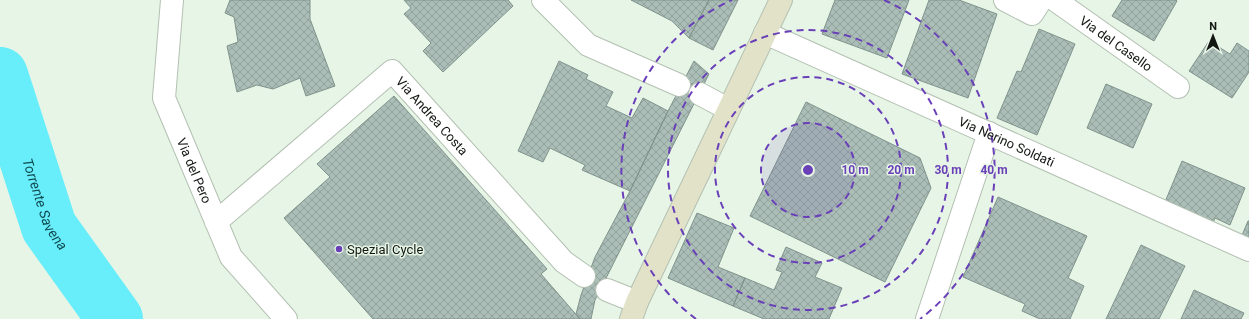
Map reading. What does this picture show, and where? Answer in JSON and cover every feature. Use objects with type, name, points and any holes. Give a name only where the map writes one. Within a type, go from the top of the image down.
[{"type":"main road","points":[[634,310],[781,0]]},
{"type":"street","name":"Via del Pero","points":[[172,0],[164,98],[231,257],[286,319]]},
{"type":"street","points":[[543,0],[588,45],[679,85]]},
{"type":"street","points":[[1005,0],[1032,14],[1041,0]]},
{"type":"street","name":"Via del Casello","points":[[1054,0],[1178,87]]},
{"type":"street","name":"Via Nerino Soldati","points":[[765,33],[1249,250]]},
{"type":"street","name":"Via Andrea Costa","points":[[216,222],[392,71],[564,262],[584,276]]},
{"type":"street","points":[[700,94],[728,109]]},
{"type":"street","points":[[927,319],[989,134]]},
{"type":"street","points":[[607,290],[634,310]]},
{"type":"building","points":[[230,0],[310,0],[310,19],[335,86],[306,96],[300,78],[273,89],[257,85],[237,92],[227,46],[238,42],[234,17],[225,13]]},
{"type":"building","points":[[404,0],[508,0],[513,6],[443,72],[423,51],[431,43],[404,14],[411,8]]},
{"type":"building","points":[[631,0],[709,0],[689,38],[672,21]]},
{"type":"building","points":[[709,0],[738,0],[713,50],[689,38]]},
{"type":"building","points":[[835,0],[909,0],[887,58],[822,34]]},
{"type":"building","points":[[929,0],[959,0],[997,14],[968,98],[902,74]]},
{"type":"building","points":[[1122,0],[1177,1],[1154,41],[1112,16]]},
{"type":"building","points":[[1039,29],[1075,44],[1037,135],[997,118],[1017,71],[1021,72]]},
{"type":"building","points":[[1209,41],[1230,54],[1237,43],[1249,51],[1249,72],[1232,98],[1189,71]]},
{"type":"building","points":[[559,61],[588,75],[586,79],[613,92],[606,106],[632,118],[643,98],[668,111],[630,191],[582,170],[585,165],[550,148],[543,162],[518,151]]},
{"type":"building","points":[[694,61],[709,74],[595,300],[591,319],[580,319],[576,314],[581,295],[595,257],[630,191],[668,111]]},
{"type":"building","points":[[1106,84],[1152,104],[1133,148],[1087,128]]},
{"type":"building","points":[[394,96],[547,269],[541,274],[580,319],[373,319],[284,218],[330,177],[317,164]]},
{"type":"building","points":[[806,102],[920,158],[931,188],[885,282],[750,216]]},
{"type":"building","points":[[1182,161],[1245,188],[1230,225],[1215,218],[1213,223],[1165,202]]},
{"type":"building","points":[[998,197],[1087,236],[1068,278],[1084,286],[1070,319],[1040,319],[1022,311],[1025,304],[963,277]]},
{"type":"building","points":[[697,213],[734,228],[718,267],[745,278],[733,306],[668,278]]},
{"type":"building","points":[[1249,221],[1249,244],[1240,240]]},
{"type":"building","points":[[1141,245],[1185,266],[1159,319],[1106,319]]},
{"type":"building","points":[[786,247],[822,263],[815,277],[842,288],[829,319],[764,319],[733,306],[745,278],[774,290],[782,272],[776,270]]},
{"type":"building","points":[[1194,290],[1244,313],[1241,319],[1181,319]]},
{"type":"waterway","name":"Torrente Savena","points":[[0,75],[49,227],[115,319]]},
{"type":"place","name":"Spezial Cycle","points":[[339,249]]}]
